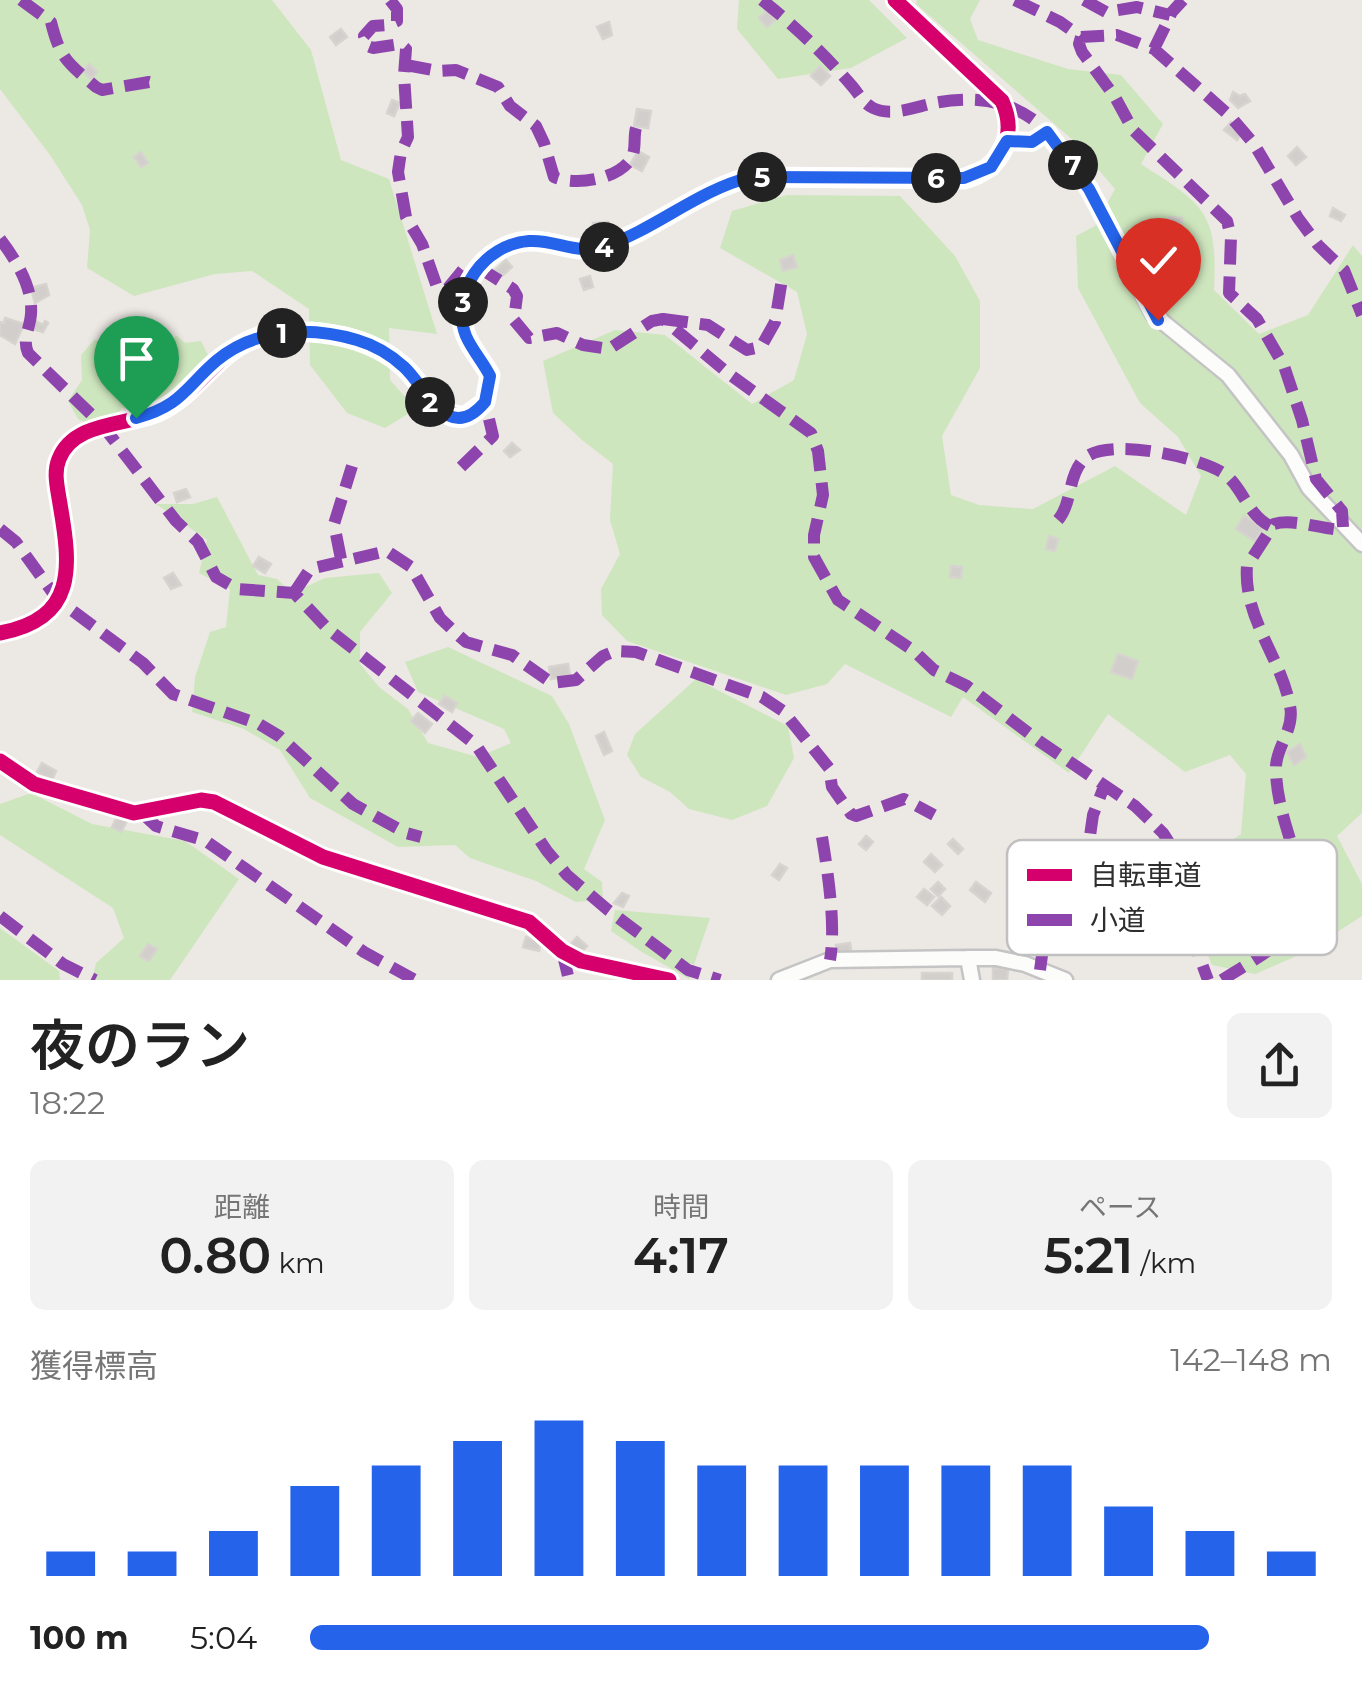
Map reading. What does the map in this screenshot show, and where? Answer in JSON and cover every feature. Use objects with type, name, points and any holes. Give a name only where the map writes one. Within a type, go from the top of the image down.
[{"type":"street","points":[[0,633],[30,626],[42,618],[58,600],[66,582],[69,571],[56,475],[57,462],[67,446],[82,434],[157,412],[178,400],[236,347],[273,334],[317,333],[358,340],[406,369],[432,406],[442,413],[466,416],[485,402],[490,376],[466,335],[462,320],[464,300],[476,269],[503,248],[535,241],[574,250],[603,247],[725,184],[751,177],[964,178],[991,167],[1007,141],[1009,121],[997,95],[895,0]]},
{"type":"street","points":[[1007,141],[1032,142],[1047,132],[1055,140],[1089,189],[1153,314],[1228,375],[1290,455],[1309,488],[1362,544]]},
{"type":"street","points":[[0,760],[34,784],[134,812],[201,800],[214,802],[323,857],[528,922],[571,957],[669,980]]},
{"type":"street","points":[[779,980],[830,960],[968,958],[1026,964],[1065,980]]},
{"type":"street","points":[[968,958],[972,980]]},
{"type":"green space","points":[[0,0],[272,0],[311,50],[341,160],[389,179],[437,334],[389,328],[390,380],[416,409],[385,428],[347,413],[310,365],[309,309],[252,271],[215,274],[134,296],[87,268],[90,230],[82,205],[0,89]]},
{"type":"green space","points":[[739,0],[869,0],[907,38],[851,68],[778,79],[737,29]]},
{"type":"green space","points":[[917,0],[980,0],[970,19],[978,40],[1068,69],[1121,75],[1163,124],[1141,164],[1180,190],[1203,213],[1213,243],[1214,290],[1259,334],[1308,315],[1353,245],[1362,256],[1362,813],[1337,836],[1362,884],[1362,916],[1337,932],[1337,840],[1232,840],[1241,834],[1246,774],[1230,755],[1185,772],[1108,714],[1069,773],[963,697],[951,717],[845,664],[827,684],[786,695],[627,641],[602,615],[601,589],[620,554],[610,520],[613,464],[553,413],[543,361],[615,330],[665,335],[752,404],[794,380],[807,334],[797,292],[720,248],[732,211],[787,195],[900,196],[955,256],[980,301],[980,368],[942,436],[951,495],[979,505],[1033,509],[1115,466],[1186,515],[1201,476],[1178,437],[1140,403],[1078,288],[1076,236],[1095,226],[1115,189],[1074,141],[916,4]]},
{"type":"green space","points":[[177,336],[185,343],[201,341],[208,355],[207,362],[190,381],[143,411],[122,408],[113,420],[95,428],[78,419],[68,401],[82,380],[81,355],[95,339],[120,353],[146,358],[166,356],[164,341]]},
{"type":"green space","points":[[217,497],[258,575],[277,579],[292,593],[325,578],[379,573],[392,593],[360,632],[360,664],[379,687],[408,709],[428,743],[478,757],[511,743],[504,729],[418,692],[405,662],[448,647],[552,696],[569,724],[605,820],[584,869],[602,882],[603,900],[576,902],[536,881],[470,858],[455,845],[398,847],[310,798],[280,750],[244,729],[192,712],[195,677],[210,632],[226,627],[230,589],[199,573],[207,540],[156,504],[193,504]]},
{"type":"green space","points":[[696,679],[788,726],[794,758],[767,806],[732,820],[689,809],[670,792],[641,777],[627,755],[635,734]]},
{"type":"green space","points":[[31,793],[92,824],[185,841],[239,879],[170,980],[92,980],[96,963],[124,938],[113,908],[0,835],[0,804]]},
{"type":"green space","points":[[615,910],[710,918],[689,979],[611,931]]},
{"type":"green space","points":[[0,928],[59,971],[60,980],[0,980]]},
{"type":"green space","points":[[1208,955],[1299,955],[1255,974],[1212,965]]},
{"type":"building","points":[[767,10],[776,19],[767,27],[759,18]]},
{"type":"building","points":[[609,22],[612,35],[603,39],[597,27]]},
{"type":"building","points":[[341,29],[347,37],[336,45],[330,37]]},
{"type":"building","points":[[89,64],[97,72],[91,79],[83,71]]},
{"type":"building","points":[[820,66],[830,76],[821,85],[811,76]]},
{"type":"building","points":[[1233,92],[1245,94],[1250,101],[1238,108],[1230,100]]},
{"type":"building","points":[[392,100],[400,103],[394,116],[387,113]]},
{"type":"building","points":[[637,109],[651,111],[648,128],[634,126]]},
{"type":"building","points":[[1231,122],[1243,132],[1237,140],[1224,130]]},
{"type":"building","points":[[1297,147],[1306,157],[1296,165],[1288,156]]},
{"type":"building","points":[[638,151],[649,157],[642,171],[630,165]]},
{"type":"building","points":[[141,152],[148,163],[141,167],[134,157]]},
{"type":"building","points":[[1333,208],[1345,215],[1341,221],[1330,216]]},
{"type":"building","points":[[1169,217],[1182,218],[1180,231],[1168,232]]},
{"type":"building","points":[[608,222],[609,237],[594,238],[593,223]]},
{"type":"building","points":[[793,255],[797,267],[783,271],[780,260]]},
{"type":"building","points":[[506,260],[512,267],[501,277],[495,270]]},
{"type":"building","points":[[590,276],[593,287],[584,290],[580,279]]},
{"type":"building","points":[[46,284],[49,295],[35,303],[31,288]]},
{"type":"building","points":[[454,302],[460,314],[451,318],[446,307]]},
{"type":"building","points":[[5,318],[24,324],[15,344],[0,335],[0,322],[4,323]]},
{"type":"building","points":[[36,321],[48,323],[43,332],[32,329]]},
{"type":"building","points":[[512,443],[520,450],[510,457],[504,451]]},
{"type":"building","points":[[186,489],[190,497],[177,502],[174,493]]},
{"type":"building","points":[[1244,516],[1263,528],[1255,541],[1236,529]]},
{"type":"building","points":[[1049,536],[1058,539],[1055,551],[1046,549]]},
{"type":"building","points":[[259,557],[271,564],[265,573],[253,566]]},
{"type":"building","points":[[951,566],[962,567],[961,578],[950,577]]},
{"type":"building","points":[[173,573],[181,585],[171,589],[164,578]]},
{"type":"building","points":[[1118,654],[1138,661],[1132,679],[1111,672]]},
{"type":"building","points":[[568,664],[570,676],[551,679],[549,667]]},
{"type":"building","points":[[445,696],[457,703],[452,712],[439,704]]},
{"type":"building","points":[[418,713],[432,724],[425,733],[411,721]]},
{"type":"building","points":[[604,732],[612,751],[604,755],[596,736]]},
{"type":"building","points":[[1300,744],[1306,757],[1294,765],[1287,752]]},
{"type":"building","points":[[42,763],[56,771],[52,780],[37,772]]},
{"type":"building","points":[[118,815],[127,821],[121,832],[112,827]]},
{"type":"building","points":[[866,836],[873,842],[866,850],[859,844]]},
{"type":"building","points":[[953,839],[963,849],[958,854],[948,844]]},
{"type":"building","points":[[931,854],[942,865],[935,872],[924,862]]},
{"type":"building","points":[[780,864],[787,868],[779,880],[772,875]]},
{"type":"building","points":[[938,882],[945,889],[938,896],[931,889]]},
{"type":"building","points":[[976,882],[991,893],[985,902],[970,890]]},
{"type":"building","points":[[924,889],[934,897],[927,905],[917,897]]},
{"type":"building","points":[[622,893],[629,896],[623,907],[614,903]]},
{"type":"building","points":[[941,897],[950,906],[942,915],[932,906]]},
{"type":"building","points":[[526,937],[541,942],[539,951],[523,947]]},
{"type":"building","points":[[577,937],[587,946],[580,954],[570,945]]},
{"type":"building","points":[[850,943],[852,955],[837,957],[836,945]]},
{"type":"building","points":[[148,944],[157,949],[149,961],[140,956]]},
{"type":"building","points":[[993,968],[1008,969],[1007,980],[993,980]]},
{"type":"building","points":[[922,973],[952,973],[952,980],[922,980]]},
{"type":"marked path","points":[[21,0],[51,22],[66,59],[96,87],[102,90],[156,84]]},
{"type":"marked path","points":[[390,0],[397,9],[397,21],[373,26],[364,36],[373,48],[400,44],[406,49],[408,137],[398,172],[406,217],[422,244],[437,287],[448,288],[466,266]]},
{"type":"marked path","points":[[762,0],[809,41],[873,108],[895,111],[950,101],[995,102],[1023,113],[1047,132]]},
{"type":"marked path","points":[[1015,0],[1081,37],[1117,35],[1154,49],[1230,116],[1254,144],[1298,218],[1344,270],[1362,315]]},
{"type":"marked path","points":[[1084,0],[1106,12],[1137,7],[1170,15]]},
{"type":"marked path","points":[[1154,49],[1172,12],[1183,0]]},
{"type":"marked path","points":[[1081,37],[1082,52],[1133,130],[1227,221],[1231,237],[1229,293],[1257,319],[1284,366],[1316,479],[1342,511],[1343,527]]},
{"type":"marked path","points":[[406,65],[456,70],[498,87],[510,106],[536,126],[554,177],[562,180],[605,177],[624,167],[633,153],[636,128]]},
{"type":"marked path","points":[[0,239],[29,294],[28,353],[103,426],[176,521],[198,542],[216,577],[237,589],[294,593],[328,629],[476,745],[567,875],[688,970],[720,980]]},
{"type":"marked path","points":[[478,267],[513,289],[517,296],[514,320],[529,338],[557,333],[583,345],[609,349],[652,321],[663,319],[729,374],[811,433],[818,451],[823,495],[814,535],[814,557],[838,600],[1135,806],[1167,840]]},
{"type":"marked path","points":[[663,319],[708,325],[747,350],[761,347],[775,322],[783,273]]},
{"type":"marked path","points":[[461,467],[493,436],[485,402]]},
{"type":"marked path","points":[[1058,520],[1075,472],[1085,458],[1097,452],[1134,449],[1177,456],[1214,468],[1232,481],[1256,516],[1270,526]]},
{"type":"marked path","points":[[341,559],[334,524],[352,466]]},
{"type":"marked path","points":[[1290,840],[1276,766],[1290,722],[1290,706],[1256,620],[1247,585],[1247,566],[1274,524],[1290,522],[1345,530]]},
{"type":"marked path","points":[[0,529],[16,542],[58,600],[143,663],[173,694],[259,724],[279,736],[353,804],[421,837]]},
{"type":"marked path","points":[[294,593],[310,569],[387,551],[411,567],[440,618],[466,642],[512,655],[552,683],[576,680],[603,656],[615,651],[636,652],[762,697],[783,711],[829,768],[832,787],[851,814],[856,816],[904,799],[934,815]]},
{"type":"marked path","points":[[1088,840],[1105,784]]},
{"type":"marked path","points":[[142,813],[156,826],[206,841],[364,952],[415,980]]},
{"type":"marked path","points":[[822,837],[832,916],[830,960]]},
{"type":"marked path","points":[[0,916],[63,964],[95,980]]},
{"type":"marked path","points":[[562,951],[569,980]]},
{"type":"marked path","points":[[1040,970],[1042,955]]},
{"type":"marked path","points":[[1199,955],[1208,980]]},
{"type":"marked path","points":[[1222,980],[1262,955]]},
{"type":"cycle path","points":[[0,633],[43,616],[56,603],[63,587],[66,549],[56,476],[66,447],[88,431],[158,412],[174,403],[240,345],[276,333],[310,332],[361,342],[405,368],[437,407],[466,416],[485,402],[490,375],[466,336],[463,303],[475,273],[498,251],[529,241],[595,249],[624,239],[713,191],[751,177],[964,179],[988,168],[1007,138],[1002,101],[895,0]]},
{"type":"cycle path","points":[[0,761],[34,784],[134,813],[201,800],[214,802],[323,857],[529,922],[562,951],[581,961],[669,980]]},
{"type":"route","points":[[136,418],[178,400],[236,347],[273,334],[295,332],[358,340],[374,347],[406,369],[432,406],[442,413],[466,416],[485,402],[490,376],[466,335],[462,320],[464,300],[476,269],[503,248],[526,241],[574,250],[603,247],[725,184],[751,177],[964,178],[991,167],[1007,141],[1032,142],[1047,132],[1089,189],[1158,320]]}]
